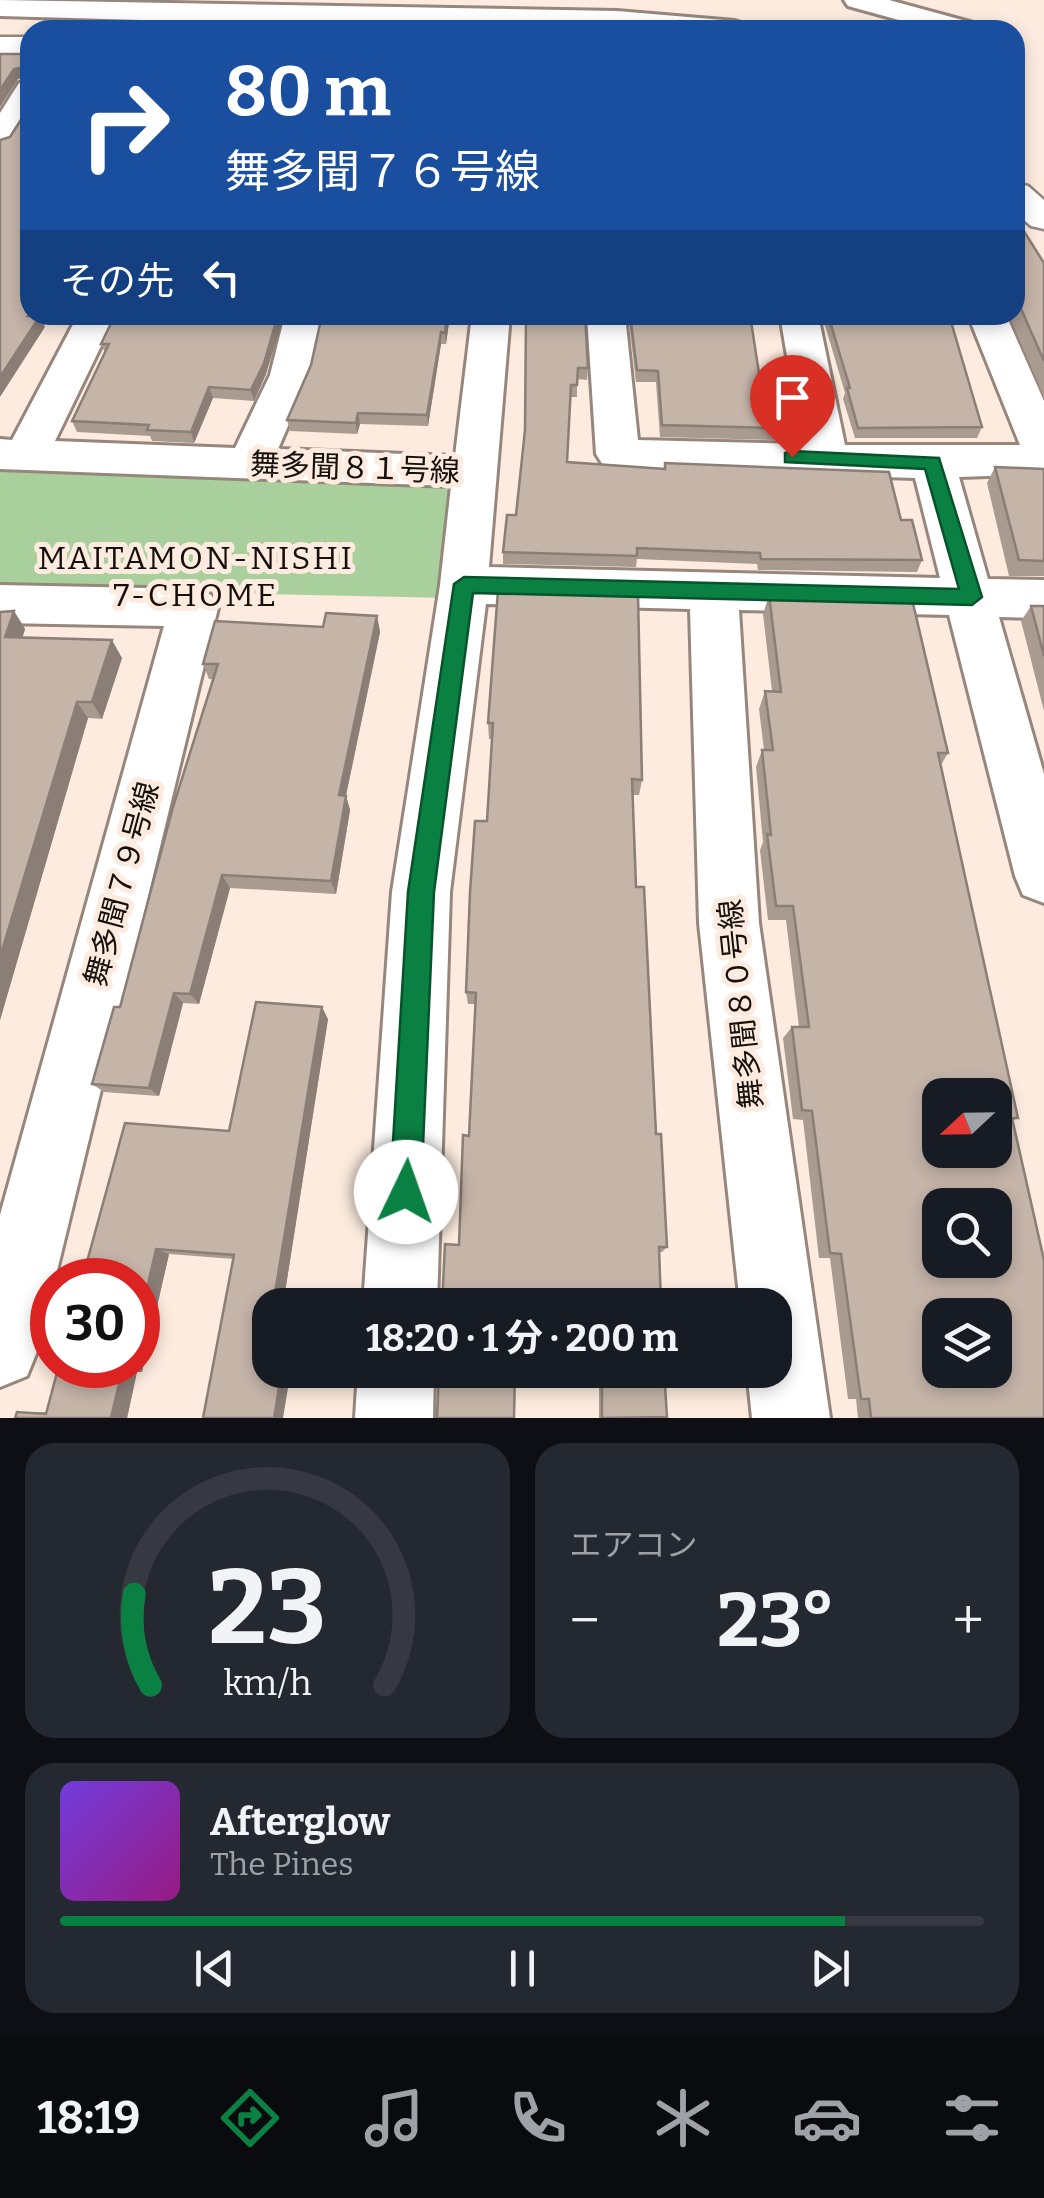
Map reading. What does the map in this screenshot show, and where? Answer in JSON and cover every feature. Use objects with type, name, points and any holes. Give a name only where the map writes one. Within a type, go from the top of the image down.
[{"type":"street","points":[[858,0],[930,20]]},
{"type":"street","points":[[0,8],[42,4],[386,8],[472,20]]},
{"type":"street","points":[[544,20],[617,10],[676,20]]},
{"type":"street","points":[[0,140],[20,107]]},
{"type":"street","points":[[13,454],[90,325]]},
{"type":"street","points":[[250,464],[290,375],[302,325]]},
{"type":"street","points":[[475,472],[490,325]]},
{"type":"street","points":[[607,325],[618,454],[933,463],[1044,459]]},
{"type":"street","points":[[801,325],[826,458]]},
{"type":"street","points":[[992,325],[1044,451]]},
{"type":"street","name":"舞多聞８１号線","points":[[13,454],[475,472],[464,584],[421,892],[401,1288]]},
{"type":"street","points":[[933,463],[1044,876]]},
{"type":"street","points":[[464,584],[1044,599]]},
{"type":"street","name":"舞多聞８０号線","points":[[713,588],[729,923],[792,1418]]},
{"type":"street","name":"舞多聞７９号線","points":[[0,604],[194,608],[0,1349]]},
{"type":"street","points":[[394,1418],[395,1388]]},
{"type":"green space","points":[[0,471],[440,484],[459,498],[448,598],[0,588]]},
{"type":"building","points":[[0,54],[20,54],[20,68],[14,69],[0,90]]},
{"type":"building","points":[[20,121],[20,325],[34,325],[0,377],[0,140],[10,137]]},
{"type":"building","points":[[1025,233],[1044,263],[1044,361],[1025,318]]},
{"type":"building","points":[[110,325],[275,325],[251,390],[209,387],[191,432],[147,430],[149,425],[72,421],[109,344],[101,344]]},
{"type":"building","points":[[320,325],[446,325],[445,333],[441,332],[427,415],[358,413],[356,423],[287,420],[311,365]]},
{"type":"building","points":[[526,325],[586,325],[588,368],[578,368],[577,385],[571,385],[567,462],[665,469],[665,463],[889,472],[901,520],[912,520],[922,560],[761,559],[760,553],[637,548],[637,556],[503,552],[507,515],[516,515],[525,430]]},
{"type":"building","points":[[631,325],[752,325],[761,386],[769,386],[777,428],[662,425],[658,371],[637,370]]},
{"type":"building","points":[[831,325],[952,325],[982,427],[858,428]]},
{"type":"building","points":[[995,467],[1044,469],[1044,561],[1019,560]]},
{"type":"building","points":[[498,590],[638,594],[642,780],[632,779],[636,887],[644,887],[656,1134],[661,1134],[667,1247],[659,1247],[660,1288],[443,1288],[445,1244],[459,1245],[463,1135],[469,1136],[476,993],[466,992],[470,892],[475,821],[487,821],[493,723],[488,723]]},
{"type":"building","points":[[769,595],[912,599],[948,753],[938,753],[1009,1078],[922,1078],[922,1168],[1012,1168],[1012,1118],[1044,1260],[1044,1418],[871,1418],[869,1399],[861,1399],[841,1254],[830,1253],[812,1111],[802,1110],[792,1027],[809,1027],[793,906],[776,906],[762,750],[773,750],[765,691],[781,692]]},
{"type":"building","points":[[1031,606],[1044,606],[1044,656]]},
{"type":"building","points":[[14,611],[5,637],[112,640],[92,702],[77,702],[0,957],[0,612]]},
{"type":"building","points":[[326,613],[377,616],[339,795],[346,796],[331,881],[222,875],[190,994],[174,993],[149,1088],[92,1084],[114,1007],[120,1007],[173,807],[218,664],[203,664],[215,621],[323,627]]},
{"type":"building","points":[[256,1002],[322,1007],[276,1288],[252,1288],[252,1388],[279,1388],[274,1418],[203,1418],[234,1255],[156,1249],[154,1258],[88,1258],[125,1123],[229,1131]]},
{"type":"building","points":[[1012,1091],[1018,1118],[1012,1118]]},
{"type":"building","points":[[53,1388],[118,1388],[111,1418],[15,1418],[17,1412],[46,1414]]},
{"type":"building","points":[[438,1388],[515,1388],[514,1418],[437,1418]]},
{"type":"building","points":[[602,1388],[665,1388],[667,1417],[602,1418]]},
{"type":"district","name":"MAITAMON-NISHI 7-CHOME","points":[[196,576]]},
{"type":"route","points":[[406,1192],[421,892],[464,584],[972,597],[933,463],[792,457]]}]
